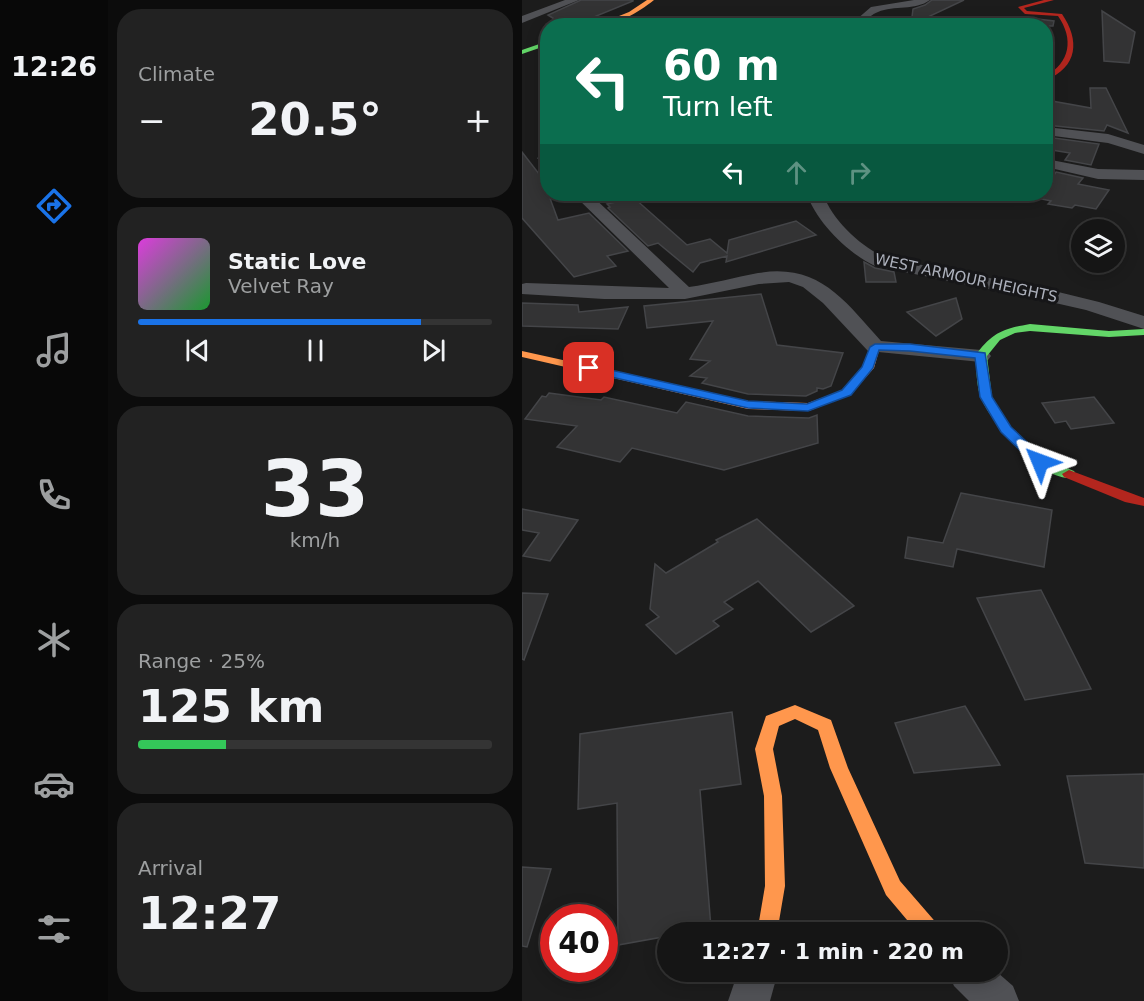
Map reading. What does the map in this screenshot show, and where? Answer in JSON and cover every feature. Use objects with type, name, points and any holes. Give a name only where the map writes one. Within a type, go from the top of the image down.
[{"type":"street","points":[[522,20],[574,0]]},
{"type":"street","points":[[618,18],[631,13],[651,0]]},
{"type":"street","points":[[864,18],[875,9],[925,0]]},
{"type":"street","points":[[1051,0],[1021,7],[1025,12],[1060,15],[1067,24],[1073,42],[1072,50],[1062,70],[1053,76]]},
{"type":"street","points":[[522,10],[534,16]]},
{"type":"street","points":[[522,52],[540,46]]},
{"type":"street","points":[[1053,132],[1124,142],[1144,150]]},
{"type":"street","points":[[1053,164],[1098,174],[1144,175]]},
{"type":"street","points":[[588,201],[685,292]]},
{"type":"street","name":"WEST ARMOUR HEIGHTS","points":[[818,201],[849,243],[863,255],[881,262],[1042,294],[1092,306],[1144,323]]},
{"type":"street","points":[[526,289],[604,293],[685,292],[778,276],[801,279],[828,298],[875,347],[910,348],[981,356],[986,397],[1006,429],[1040,462],[1130,500],[1144,502]]},
{"type":"street","name":"WEST ARMOUR HEIGHTS","points":[[981,356],[997,337],[1020,329],[1054,329],[1132,335],[1144,332]]},
{"type":"street","points":[[522,354],[748,405],[808,407],[847,392],[868,368],[875,347]]},
{"type":"street","points":[[769,922],[775,886],[775,864],[773,796],[764,749],[772,721],[795,712],[825,725],[839,768],[893,888],[922,922]]},
{"type":"street","points":[[749,1001],[755,982]]},
{"type":"street","points":[[978,982],[998,1001]]},
{"type":"building","points":[[581,0],[633,0],[592,18],[553,18],[548,15]]},
{"type":"building","points":[[932,0],[964,0],[926,18],[912,18],[913,9]]},
{"type":"building","points":[[1102,11],[1135,32],[1129,63],[1104,61]]},
{"type":"building","points":[[1090,88],[1106,88],[1128,133],[1107,125],[1104,131],[1053,126],[1053,101],[1091,108]]},
{"type":"building","points":[[1053,138],[1099,144],[1091,165],[1065,160],[1070,153],[1053,150]]},
{"type":"building","points":[[522,152],[540,175],[540,201],[551,201],[558,220],[589,213],[628,251],[607,256],[616,266],[574,277],[522,218]]},
{"type":"building","points":[[1056,172],[1083,178],[1078,184],[1109,190],[1096,209],[1075,205],[1072,208],[1048,204],[1053,201],[1053,176]]},
{"type":"building","points":[[637,201],[687,245],[710,239],[727,253],[729,240],[796,221],[816,235],[726,262],[727,256],[700,263],[693,272],[658,243],[648,246],[608,208],[610,207],[607,204]]},
{"type":"building","points":[[864,262],[875,268],[894,272],[896,282],[866,282]]},
{"type":"building","points":[[761,294],[777,345],[843,353],[831,386],[823,389],[817,388],[817,391],[806,396],[748,394],[702,383],[707,378],[690,376],[710,361],[690,359],[713,321],[647,328],[644,306]]},
{"type":"building","points":[[956,298],[962,319],[936,336],[907,312]]},
{"type":"building","points":[[522,303],[578,305],[579,312],[628,307],[618,329],[522,326]]},
{"type":"building","points":[[549,393],[601,400],[604,397],[677,413],[686,402],[748,416],[809,418],[817,415],[818,443],[724,470],[632,448],[620,462],[557,447],[577,426],[525,419],[542,396],[546,397]]},
{"type":"building","points":[[1094,397],[1114,423],[1071,429],[1066,421],[1055,423],[1042,403]]},
{"type":"building","points":[[961,493],[1052,510],[1044,567],[957,549],[953,567],[905,558],[908,537],[943,543]]},
{"type":"building","points":[[522,509],[578,520],[550,561],[523,556],[539,533],[522,530]]},
{"type":"building","points":[[757,519],[854,606],[811,632],[758,581],[724,602],[733,609],[713,621],[719,626],[676,654],[646,625],[659,617],[650,609],[655,564],[666,573],[718,542],[716,540]]},
{"type":"building","points":[[1041,590],[1091,689],[1025,700],[977,598]]},
{"type":"building","points":[[522,593],[548,594],[524,660],[522,659]]},
{"type":"building","points":[[965,706],[1000,765],[914,773],[895,723]]},
{"type":"building","points":[[732,712],[741,784],[700,790],[711,922],[657,922],[657,938],[618,945],[617,803],[578,809],[580,734]]},
{"type":"building","points":[[1144,774],[1144,868],[1085,863],[1067,776]]},
{"type":"building","points":[[522,867],[551,869],[527,947],[522,946]]},
{"type":"traffic: fast","points":[[522,52],[540,46]]},
{"type":"traffic: fast","points":[[1069,474],[1040,462],[1006,429],[986,397],[981,356],[996,338],[1012,331],[1030,328],[1109,334],[1144,332]]},
{"type":"traffic: slow","points":[[618,18],[631,13],[651,0]]},
{"type":"traffic: slow","points":[[522,354],[748,405],[809,407],[847,392],[868,368],[875,347]]},
{"type":"traffic: slow","points":[[769,922],[775,886],[773,796],[764,749],[772,721],[795,712],[825,725],[839,768],[893,888],[922,922]]},
{"type":"traffic: jam","points":[[1051,0],[1021,7],[1025,12],[1060,15],[1066,24],[1070,33],[1071,51],[1063,66],[1053,74]]},
{"type":"traffic: jam","points":[[1069,474],[1130,499],[1144,502]]},
{"type":"route","points":[[589,368],[748,405],[808,407],[847,392],[868,368],[875,347],[910,348],[981,356],[986,397],[1006,429],[1040,462]]}]
